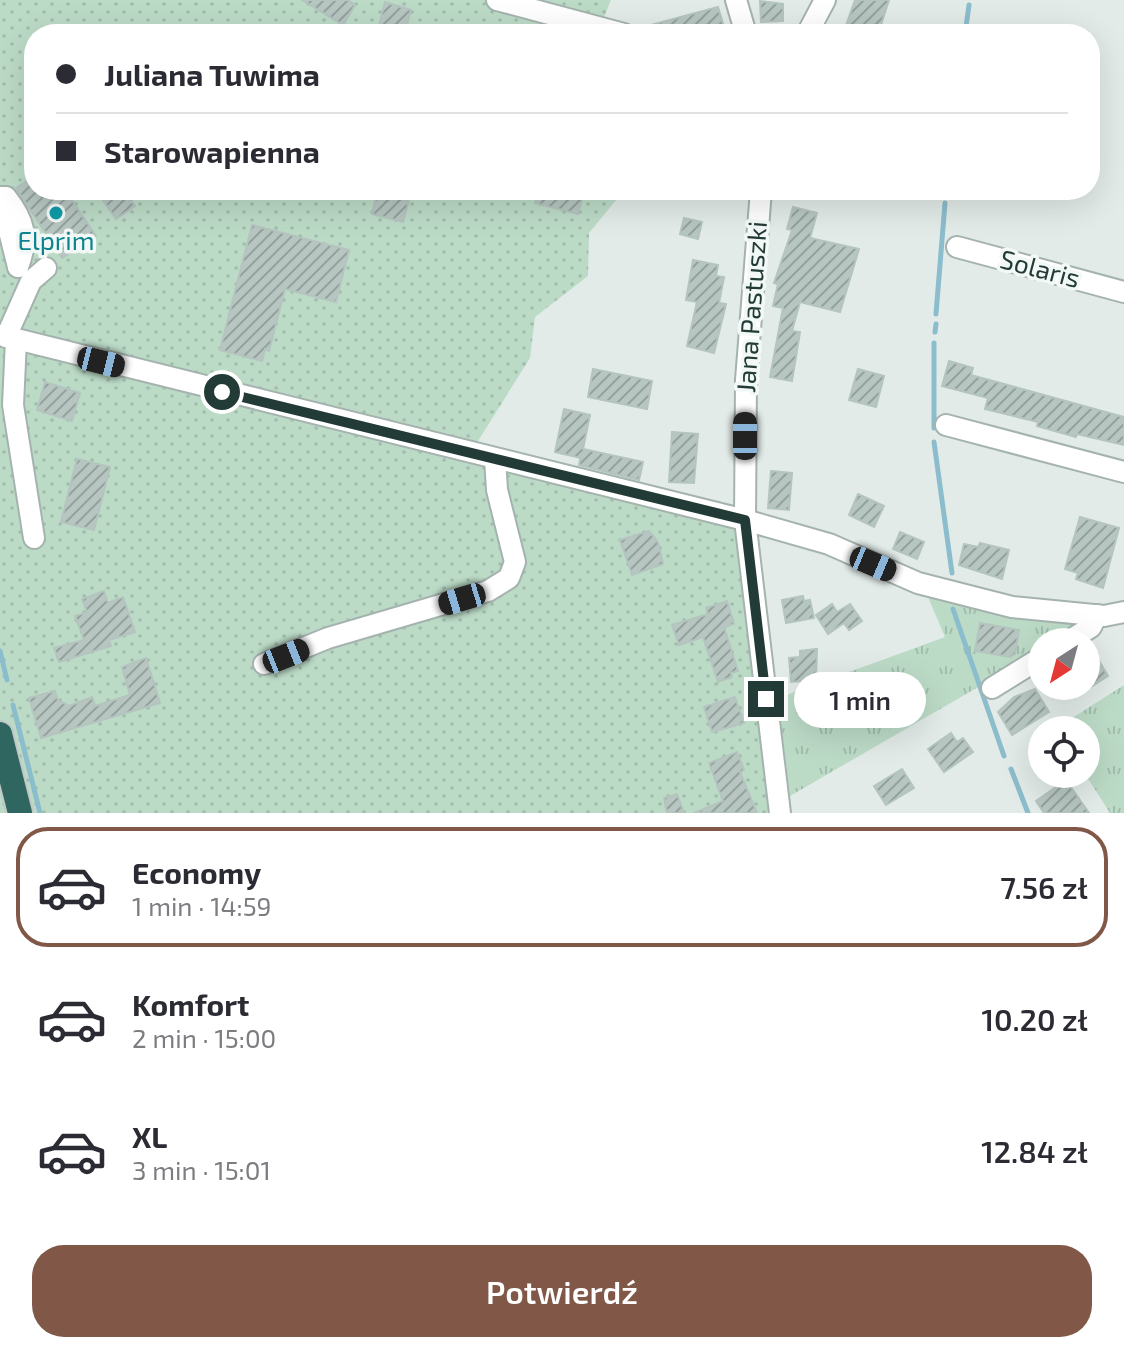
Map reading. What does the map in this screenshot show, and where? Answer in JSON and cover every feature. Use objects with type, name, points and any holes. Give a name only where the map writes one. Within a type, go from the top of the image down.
[{"type":"highway","points":[[0,734],[20,813]]},
{"type":"street","points":[[497,0],[587,24]]},
{"type":"street","points":[[736,0],[743,24]]},
{"type":"street","points":[[812,24],[825,0]]},
{"type":"street","points":[[0,197],[6,197],[26,227],[24,270],[8,338],[13,405],[34,538]]},
{"type":"street","name":"Jana Pastuszki","points":[[758,200],[746,380],[745,520],[780,813]]},
{"type":"street","points":[[0,215],[8,227],[24,270]]},
{"type":"street","points":[[0,240],[24,270]]},
{"type":"street","name":"Solaris","points":[[957,247],[1124,292]]},
{"type":"street","points":[[0,252],[24,270]]},
{"type":"street","points":[[8,338],[745,520],[829,544],[918,583],[1012,607],[1097,615],[1124,612]]},
{"type":"street","points":[[946,425],[1124,472]]},
{"type":"street","points":[[264,664],[342,634],[488,591],[509,578],[515,562],[497,490],[495,459]]},
{"type":"street","points":[[1089,628],[1097,615]]},
{"type":"street","points":[[992,688],[1028,666]]},
{"type":"green space","points":[[0,0],[611,0],[601,24],[24,24],[24,200],[616,200],[589,233],[588,276],[535,317],[530,358],[473,449],[745,516],[777,813],[0,813]]},
{"type":"green space","points":[[928,597],[1020,618],[1088,623],[1080,628],[1028,628],[1028,658],[790,796],[778,698],[945,637]]},
{"type":"green space","points":[[1124,685],[1124,813],[1110,813],[1094,788],[1100,788],[1100,716],[1075,716]]},
{"type":"building","points":[[302,0],[348,0],[355,5],[341,24]]},
{"type":"building","points":[[855,0],[889,0],[881,24],[847,24]]},
{"type":"building","points":[[760,1],[783,4],[783,21],[761,22]]},
{"type":"building","points":[[385,2],[411,10],[407,24],[379,24]]},
{"type":"building","points":[[718,7],[723,24],[655,24]]},
{"type":"building","name":"Elprim","points":[[24,183],[24,200],[72,200],[96,236],[62,258],[16,188]]},
{"type":"building","points":[[103,200],[131,200],[135,206],[116,219]]},
{"type":"building","points":[[375,200],[409,200],[403,222],[372,214]]},
{"type":"building","points":[[536,200],[582,200],[578,214],[535,203]]},
{"type":"building","points":[[793,207],[817,213],[810,238],[859,249],[840,312],[800,302],[792,331],[800,332],[792,381],[770,377],[783,308],[773,306],[778,284],[774,283],[792,230],[787,229]]},
{"type":"building","points":[[684,218],[702,222],[698,239],[680,234]]},
{"type":"building","points":[[252,225],[349,250],[336,302],[285,289],[269,351],[265,349],[262,361],[220,350]]},
{"type":"building","points":[[693,260],[718,265],[716,276],[724,277],[719,303],[726,304],[714,353],[687,346],[697,302],[686,300]]},
{"type":"building","points":[[949,361],[973,368],[971,375],[1124,417],[1124,445],[1077,434],[1076,437],[1037,426],[1038,422],[985,409],[988,398],[942,386]]},
{"type":"building","points":[[593,369],[652,381],[647,409],[588,397]]},
{"type":"building","points":[[858,369],[884,376],[876,407],[849,400]]},
{"type":"building","points":[[45,382],[80,393],[72,421],[37,410]]},
{"type":"building","points":[[564,409],[590,415],[583,449],[643,462],[639,480],[579,465],[580,458],[555,452]]},
{"type":"building","points":[[672,432],[698,434],[694,483],[669,482]]},
{"type":"building","points":[[77,459],[110,467],[94,530],[61,522]]},
{"type":"building","points":[[771,471],[792,473],[789,510],[768,508]]},
{"type":"building","points":[[858,494],[884,506],[874,527],[849,515]]},
{"type":"building","points":[[1080,517],[1119,528],[1103,588],[1076,579],[1078,573],[1065,569]]},
{"type":"building","points":[[649,531],[658,542],[663,564],[632,575],[620,540]]},
{"type":"building","points":[[900,532],[924,542],[917,559],[893,549]]},
{"type":"building","points":[[980,543],[1009,550],[1002,579],[959,565],[964,544],[978,547]]},
{"type":"building","points":[[104,591],[108,603],[123,597],[135,632],[109,640],[111,646],[59,662],[54,648],[84,640],[75,616],[87,612],[82,599]]},
{"type":"building","points":[[803,596],[804,601],[810,600],[814,618],[786,623],[782,600]]},
{"type":"building","points":[[727,601],[734,624],[724,627],[738,671],[718,682],[703,637],[679,645],[672,625],[708,614],[706,608]]},
{"type":"building","points":[[832,604],[837,612],[850,604],[862,621],[849,630],[844,623],[828,634],[816,615]]},
{"type":"building","points":[[980,623],[1019,630],[1015,654],[1010,657],[975,651]]},
{"type":"building","points":[[817,649],[816,680],[791,682],[789,658],[800,657],[800,651]]},
{"type":"building","points":[[146,658],[160,703],[41,738],[29,698],[55,691],[58,700],[69,706],[92,697],[95,706],[130,695],[122,667]]},
{"type":"building","points":[[1100,663],[1108,676],[1100,681]]},
{"type":"building","points":[[1028,692],[1028,700],[1042,700],[1049,712],[1043,716],[1028,716],[1028,725],[1012,735],[998,712],[1014,697]]},
{"type":"building","points":[[735,697],[744,723],[712,732],[704,707]]},
{"type":"building","points":[[951,733],[957,742],[963,738],[973,752],[944,772],[928,749]]},
{"type":"building","points":[[737,752],[744,770],[740,772],[757,813],[694,813],[723,801],[709,763]]},
{"type":"building","points":[[902,769],[914,788],[886,805],[874,786]]},
{"type":"building","points":[[1055,788],[1072,788],[1089,813],[1044,813],[1036,801]]},
{"type":"building","points":[[677,794],[684,813],[667,813],[664,798]]},
{"type":"waterway","points":[[966,24],[969,5]]},
{"type":"waterway","points":[[936,314],[945,203]]},
{"type":"waterway","points":[[935,332],[936,324]]},
{"type":"waterway","points":[[934,343],[934,428]]},
{"type":"waterway","points":[[934,442],[952,573]]},
{"type":"waterway","points":[[953,609],[1004,756]]},
{"type":"waterway","points":[[0,651],[7,680]]},
{"type":"waterway","points":[[13,705],[40,813]]},
{"type":"waterway","points":[[1011,769],[1028,813]]},
{"type":"place","name":"Elprim","points":[[56,213]]},
{"type":"route","points":[[222,392],[745,520],[766,699]]}]
